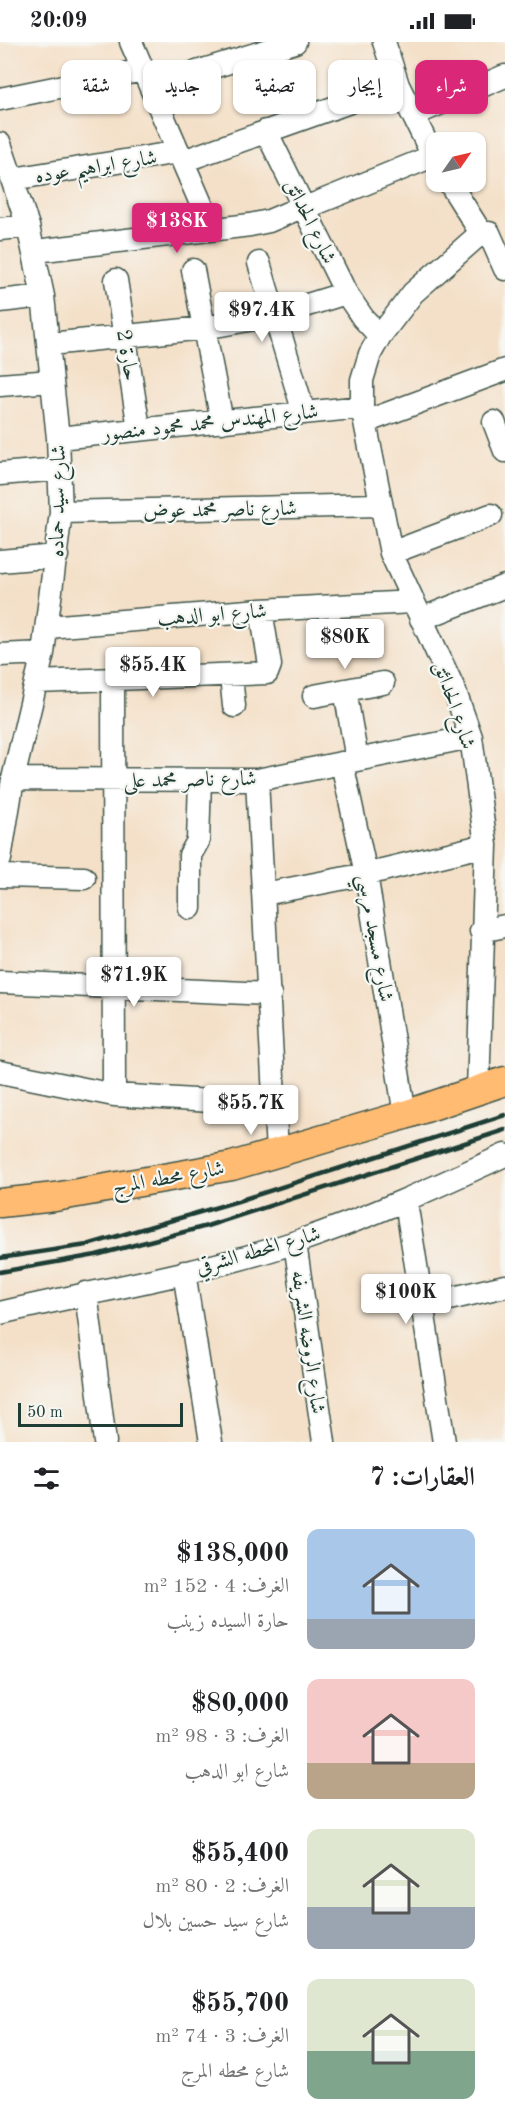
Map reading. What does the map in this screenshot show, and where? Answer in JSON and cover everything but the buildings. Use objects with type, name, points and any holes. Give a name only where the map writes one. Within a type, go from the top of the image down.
[{"type":"main road","name":"شارع محطه المرج","points":[[0,1203],[55,1197],[232,1166],[405,1115],[505,1082]]},
{"type":"street","points":[[131,42],[143,69]]},
{"type":"street","points":[[221,60],[295,42]]},
{"type":"street","points":[[384,42],[390,60]]},
{"type":"street","points":[[413,115],[505,76]]},
{"type":"street","points":[[0,99],[143,79]]},
{"type":"street","points":[[403,95],[426,141]]},
{"type":"street","name":"شارع ابراهيم عوده","points":[[13,179],[181,157],[328,109]]},
{"type":"street","points":[[162,114],[212,229]]},
{"type":"street","name":"شارع الحدائق","points":[[266,131],[346,292],[363,318],[380,336]]},
{"type":"street","name":"شارع سيد حماده","points":[[1,151],[13,179],[36,251],[44,296],[58,438],[61,512],[43,653],[13,778],[1,850]]},
{"type":"street","points":[[36,251],[269,221],[426,162]]},
{"type":"street","points":[[458,192],[492,230],[505,268]]},
{"type":"street","points":[[0,229],[28,226]]},
{"type":"street","name":"شارع الحدائق","points":[[478,1090],[481,931],[486,845],[471,737],[454,688],[391,553],[379,505],[363,415],[362,380],[380,336],[414,293],[492,230]]},
{"type":"street","points":[[260,263],[304,413]]},
{"type":"street","points":[[193,270],[222,422]]},
{"type":"street","name":"حارة 2","points":[[116,280],[140,429]]},
{"type":"street","points":[[50,344],[204,328],[275,315],[346,292]]},
{"type":"street","points":[[0,301],[44,296]]},
{"type":"street","name":"شارع المهندس محمد محمود منصور","points":[[58,438],[304,413],[363,415],[505,369]]},
{"type":"street","points":[[0,385],[52,381]]},
{"type":"street","points":[[494,422],[505,451]]},
{"type":"street","points":[[0,474],[60,469]]},
{"type":"street","name":"شارع ناصر محمد عوض","points":[[61,512],[379,505]]},
{"type":"street","points":[[391,553],[491,515]]},
{"type":"street","points":[[0,561],[57,556]]},
{"type":"street","name":"شارع ابو الدهب","points":[[47,627],[261,610],[417,610],[505,585]]},
{"type":"street","points":[[37,682],[267,673],[270,665],[261,610]]},
{"type":"street","points":[[0,655],[43,653]]},
{"type":"street","points":[[231,676],[234,706]]},
{"type":"street","points":[[113,679],[114,1095]]},
{"type":"street","points":[[314,696],[383,683]]},
{"type":"street","name":"شارع مسجد مرسي","points":[[345,690],[349,762],[405,1115]]},
{"type":"street","name":"شارع ناصر محمد على","points":[[13,778],[257,780],[471,737]]},
{"type":"street","points":[[257,780],[277,1152]]},
{"type":"street","points":[[190,908],[190,855],[198,841],[200,781]]},
{"type":"street","points":[[264,894],[366,874],[486,845]]},
{"type":"street","points":[[0,876],[84,878]]},
{"type":"street","points":[[481,931],[505,926]]},
{"type":"street","points":[[0,982],[270,994]]},
{"type":"street","points":[[0,1072],[114,1095],[275,1105]]},
{"type":"street","name":"شارع المحطه الشرقي","points":[[0,1313],[184,1272],[295,1243],[406,1202],[505,1155]]},
{"type":"street","points":[[406,1202],[444,1442]]},
{"type":"street","name":"شارع الروضه الشريفه","points":[[295,1243],[324,1442]]},
{"type":"street","points":[[184,1272],[210,1442]]},
{"type":"street","points":[[423,1305],[505,1286]]},
{"type":"street","points":[[86,1293],[105,1442]]},
{"type":"railway","points":[[0,1258],[87,1245],[238,1201],[505,1115]]},
{"type":"railway","points":[[0,1272],[96,1255],[207,1226],[505,1130]]}]
